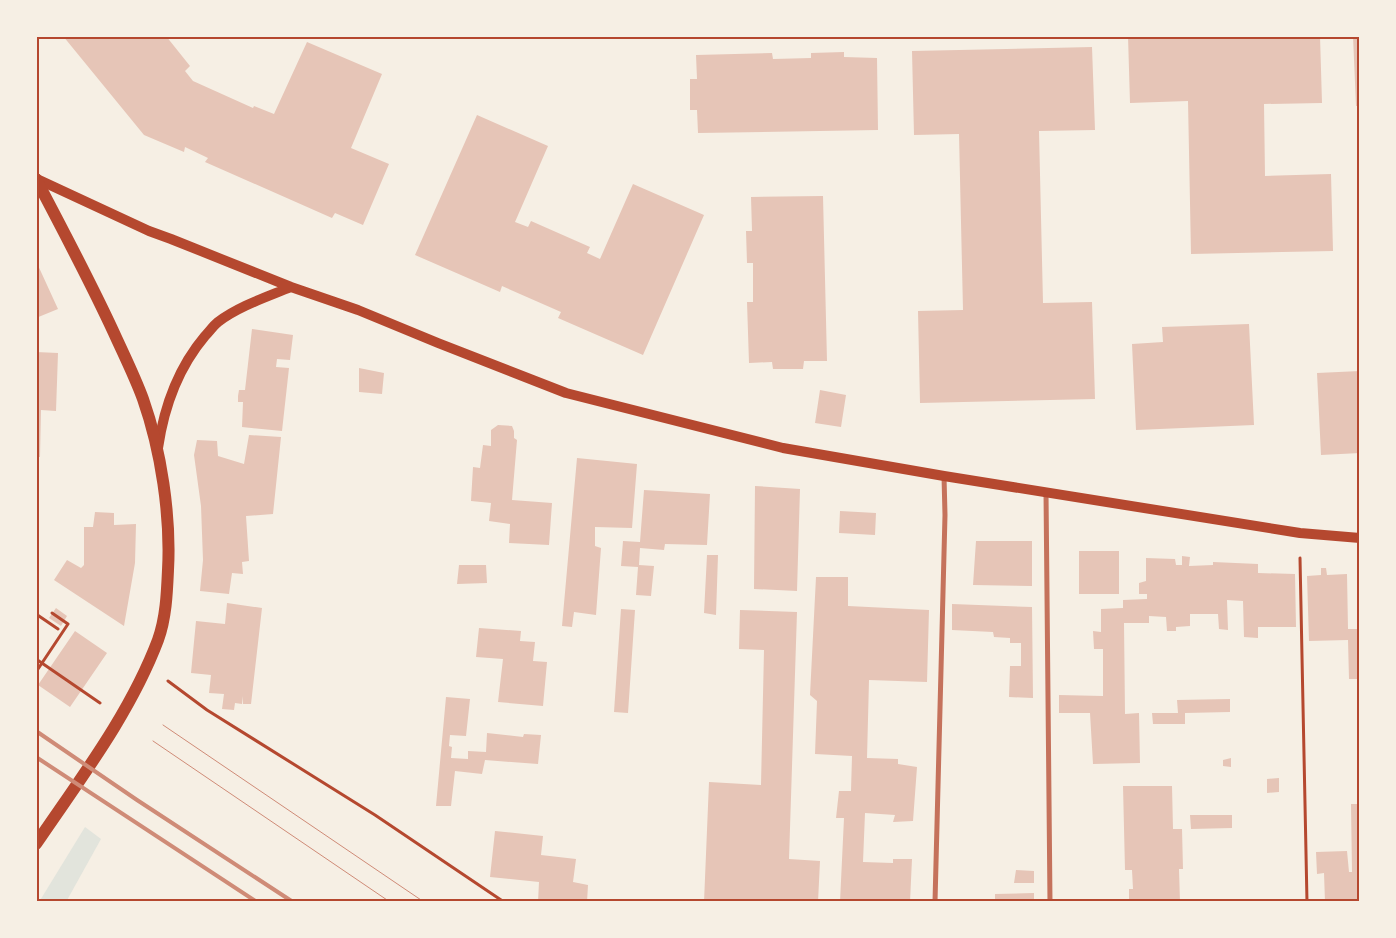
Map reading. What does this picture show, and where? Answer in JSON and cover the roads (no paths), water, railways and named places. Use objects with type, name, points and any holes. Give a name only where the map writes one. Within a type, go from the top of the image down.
[{"type":"main road","points":[[36,179],[149,232],[171,238],[291,287],[358,310],[566,393],[783,448],[944,476],[1300,533],[1360,538]]},
{"type":"main road","points":[[36,179],[98,298],[132,373],[150,423],[167,508],[169,552],[166,600],[159,638],[135,692],[111,732],[36,844]]},
{"type":"main road","points":[[157,454],[166,408],[176,380],[192,351],[218,322],[241,309],[291,287]]},
{"type":"street","points":[[936,902],[945,515],[944,476]]},
{"type":"street","points":[[1046,491],[1050,902]]},
{"type":"tram line","points":[[163,725],[424,902]]},
{"type":"tram line","points":[[153,741],[390,902]]},
{"type":"railway","points":[[36,731],[293,902]]},
{"type":"railway","points":[[36,757],[257,902]]}]
